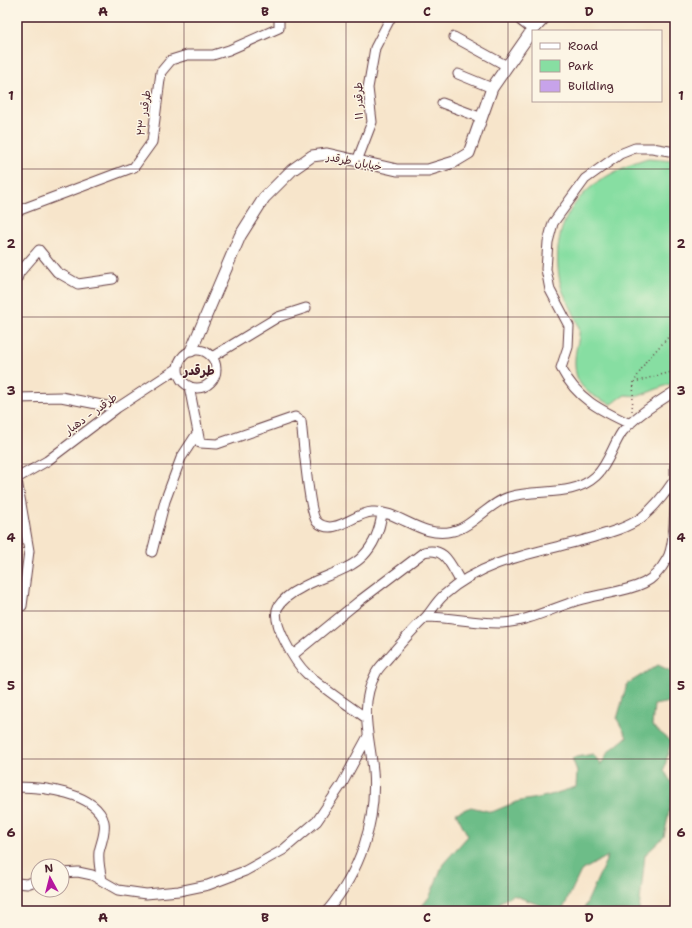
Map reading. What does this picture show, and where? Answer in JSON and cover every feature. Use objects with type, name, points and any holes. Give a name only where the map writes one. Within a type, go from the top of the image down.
[{"type":"street","name":"طرقدر ۲۳","points":[[17,211],[134,167],[152,142],[161,72],[172,60],[187,56],[213,55],[229,50],[279,28],[279,17]]},
{"type":"street","name":"طرقدر ۱۱","points":[[357,161],[372,122],[368,88],[375,48],[391,17]]},
{"type":"street","name":"خیابان طرقدر","points":[[533,30],[545,17]]},
{"type":"street","points":[[521,19],[533,30]]},
{"type":"street","name":"خیابان طرقدر","points":[[191,351],[240,236],[264,198],[292,170],[312,156],[327,154],[397,170],[428,170],[454,162],[469,153],[492,88],[532,31]]},
{"type":"street","points":[[454,37],[507,66]]},
{"type":"street","points":[[458,74],[492,88]]},
{"type":"street","points":[[442,103],[482,118]]},
{"type":"street","points":[[630,424],[602,410],[583,398],[569,383],[561,368],[568,346],[569,326],[550,290],[546,269],[548,242],[553,223],[585,179],[597,170],[620,154],[635,148],[652,148],[675,152]]},
{"type":"street","points":[[17,279],[19,272],[39,250],[57,272],[78,284],[113,279]]},
{"type":"street","points":[[212,357],[278,317],[306,308]]},
{"type":"street","points":[[199,350],[206,352],[212,357],[216,370],[214,378],[210,384],[196,388],[183,382],[179,375],[178,368],[180,361],[191,351],[199,350]]},
{"type":"street","name":"طرقدر - دهبار","points":[[17,479],[47,461],[117,408],[178,368]]},
{"type":"street","points":[[189,386],[200,443],[217,444],[295,417],[301,421],[311,506],[315,520],[323,527],[335,527],[362,513],[373,512],[382,513],[435,534],[454,531],[508,497],[526,493],[569,490],[597,476],[622,433],[630,424],[675,391]]},
{"type":"street","points":[[17,398],[61,397],[117,408]]},
{"type":"street","points":[[152,552],[165,501],[181,458],[198,432]]},
{"type":"street","points":[[426,617],[468,622],[503,623],[535,616],[582,599],[627,589],[646,583],[659,572],[668,557],[674,524],[675,466]]},
{"type":"street","points":[[17,479],[28,552],[22,606]]},
{"type":"street","points":[[327,911],[339,897],[357,866],[369,834],[373,803],[373,771],[365,710],[368,693],[376,672],[443,596],[461,582],[488,567],[513,558],[617,531],[640,519],[659,502],[675,479]]},
{"type":"street","points":[[366,718],[307,674],[293,655],[278,627],[276,615],[278,607],[288,597],[302,587],[346,568],[363,557],[374,543],[380,527],[382,513]]},
{"type":"street","points":[[293,655],[358,602],[424,552],[433,550],[440,551],[461,582]]},
{"type":"street","points":[[70,872],[78,872],[92,875],[118,890],[146,894],[179,891],[208,885],[245,871],[283,850],[317,820],[342,784],[368,736]]},
{"type":"street","points":[[17,787],[39,787],[73,795],[91,803],[104,822],[104,837],[99,853],[102,880]]},
{"type":"street","points":[[17,883],[30,883]]},
{"type":"path","points":[[630,424],[634,382],[646,361],[675,330]]},
{"type":"path","points":[[634,382],[675,370]]},
{"type":"green space","points":[[648,159],[675,161],[675,382],[639,396],[625,395],[611,404],[586,391],[577,378],[575,361],[579,329],[560,282],[558,258],[560,237],[566,218],[576,202],[590,188],[607,176]]},
{"type":"green space","points":[[658,665],[675,673],[675,701],[654,705],[652,726],[671,741],[664,770],[674,787],[664,837],[645,855],[639,911],[583,911],[608,856],[581,871],[562,911],[555,911],[513,895],[500,902],[498,911],[418,911],[430,896],[443,864],[468,836],[456,813],[471,807],[492,812],[516,802],[547,796],[576,787],[577,771],[572,758],[593,754],[601,765],[608,752],[627,737],[617,719],[627,684]]},
{"type":"building","points":[[530,17],[539,17],[533,24],[529,21]]},
{"type":"district","name":"طرقدر","points":[[199,370]]}]
